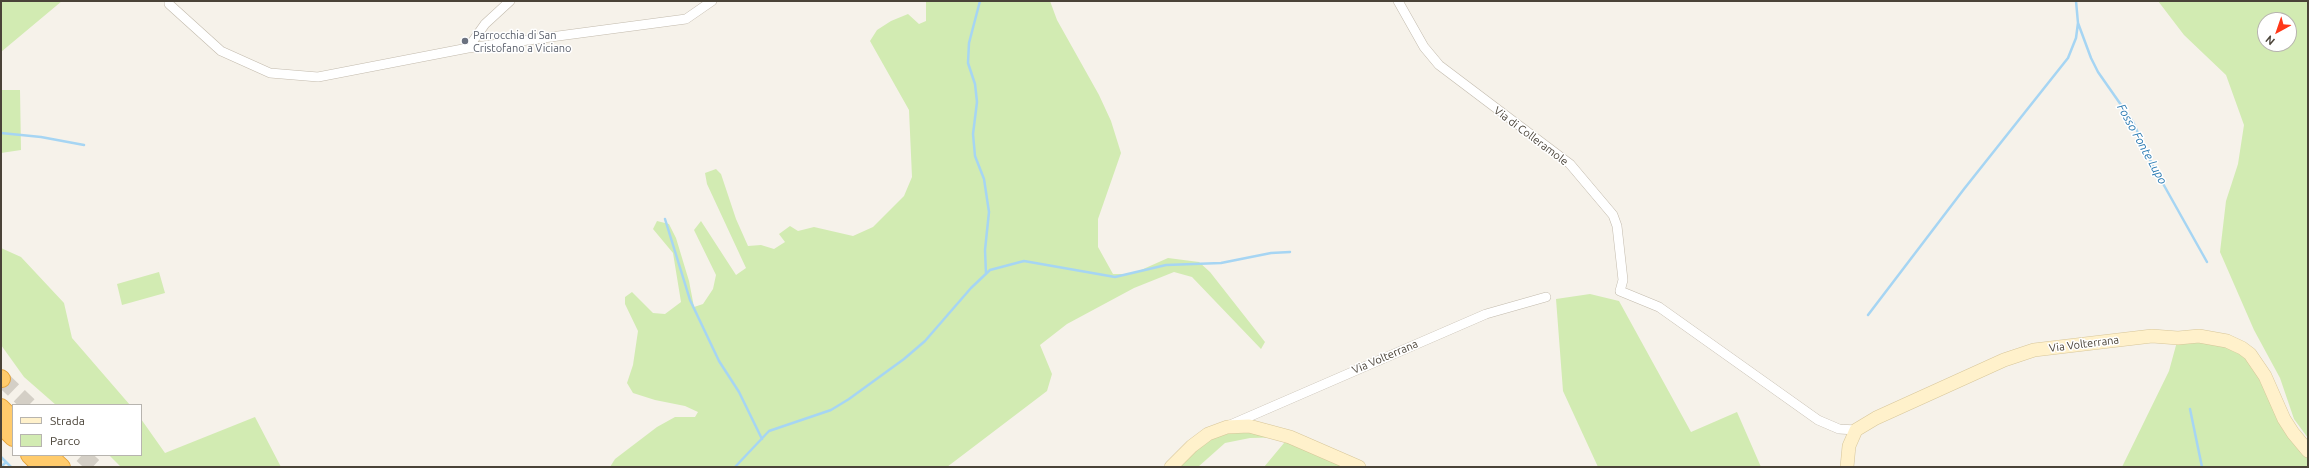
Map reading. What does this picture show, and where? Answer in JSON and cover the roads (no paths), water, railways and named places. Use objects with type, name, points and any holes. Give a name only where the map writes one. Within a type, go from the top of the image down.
[{"type":"highway","points":[[1,407],[12,418]]},
{"type":"highway","points":[[1,426],[12,437]]},
{"type":"highway","points":[[30,456],[41,467]]},
{"type":"highway","points":[[50,456],[62,467]]},
{"type":"main road","name":"Via Volterrana","points":[[1856,430],[1876,418],[1990,367],[2034,350],[2152,336],[2178,338],[2199,336],[2227,341],[2250,354],[2265,376],[2287,423],[2308,451]]},
{"type":"main road","name":"Via Volterrana","points":[[1171,467],[1192,446],[1208,434],[1227,427],[1249,426],[1270,430],[1360,467]]},
{"type":"main road","points":[[1847,467],[1849,446],[1856,430]]},
{"type":"street","points":[[169,1],[169,4],[221,51],[270,73],[318,77],[468,48],[686,19],[712,1]]},
{"type":"street","points":[[468,48],[486,24],[510,1]]},
{"type":"street","name":"Via di Colleramole","points":[[1398,1],[1424,47],[1439,65],[1570,164],[1613,215],[1617,226],[1623,280],[1620,291],[1659,307],[1818,420],[1839,429],[1856,430]]},
{"type":"street","name":"Via Volterrana","points":[[1227,427],[1486,314],[1546,297]]},
{"type":"waterway","points":[[980,1],[969,43],[968,63],[975,84],[977,102],[973,134],[975,156],[984,179],[989,212],[985,250],[986,274]]},
{"type":"waterway","name":"Fosso Fonte Lupo","points":[[2076,1],[2078,23],[2098,72],[2133,122],[2152,164],[2207,262]]},
{"type":"waterway","points":[[1868,315],[1964,189],[2068,58],[2076,38],[2078,23]]},
{"type":"waterway","points":[[1,133],[41,137],[84,145]]},
{"type":"waterway","points":[[665,219],[690,300],[719,361],[739,392],[762,439]]},
{"type":"waterway","points":[[735,467],[769,431],[831,410],[849,399],[904,359],[925,341],[971,288],[990,270],[1024,261],[1115,277],[1166,265],[1221,263],[1271,253],[1290,252]]},
{"type":"waterway","points":[[2190,409],[2202,467]]},
{"type":"waterway","points":[[1,457],[11,467]]},
{"type":"waterway","points":[[1,467],[6,462]]},
{"type":"tunnel","points":[[2,379],[28,404]]},
{"type":"tunnel","points":[[83,456],[95,467]]},
{"type":"place","name":"Parrocchia di San Cristofano a Viciano","points":[[465,41]]}]
